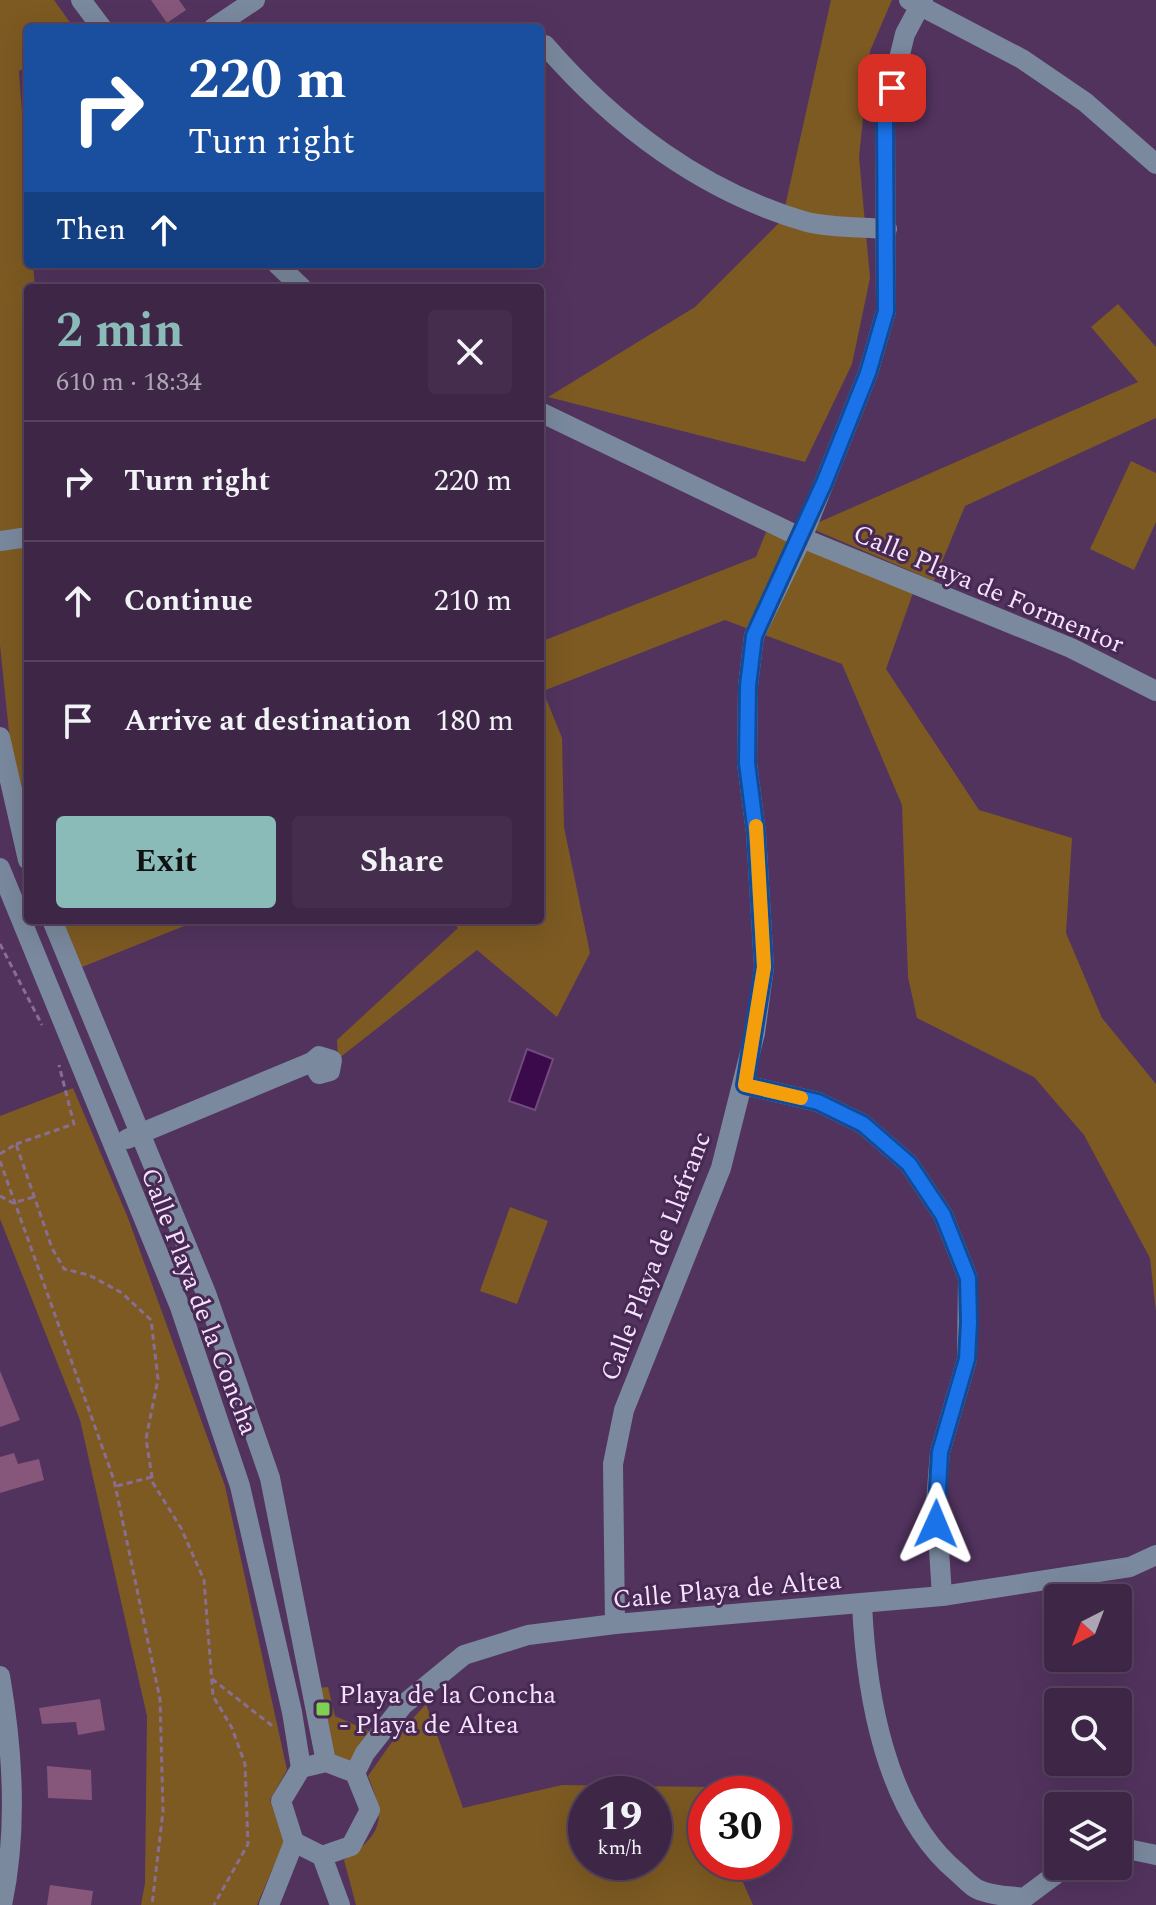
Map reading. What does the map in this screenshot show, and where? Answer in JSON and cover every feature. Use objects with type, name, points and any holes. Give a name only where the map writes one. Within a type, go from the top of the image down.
[{"type":"street","points":[[81,0],[99,24]]},
{"type":"street","points":[[219,24],[255,0]]},
{"type":"street","points":[[917,2],[1022,59],[1085,102],[1156,164]]},
{"type":"street","name":"Calle Playa de Llafranc","points":[[615,1624],[613,1464],[624,1410],[703,1216],[745,1085],[764,967],[756,833],[747,763],[748,686],[754,636],[802,538],[872,361],[886,311],[885,116],[905,34],[917,2]]},
{"type":"street","points":[[545,45],[583,89],[626,128],[734,194],[810,222],[887,229]]},
{"type":"street","points":[[281,268],[298,284]]},
{"type":"street","name":"Calle Playa de Formentor","points":[[544,414],[802,538],[1071,648],[1156,691]]},
{"type":"street","points":[[0,541],[24,538]]},
{"type":"street","points":[[0,737],[24,842]]},
{"type":"street","name":"Calle Playa de la Concha","points":[[0,868],[180,1307],[240,1486],[292,1712],[301,1768]]},
{"type":"street","name":"Calle Playa de la Concha","points":[[54,924],[206,1293],[270,1478],[326,1762]]},
{"type":"street","points":[[113,1146],[312,1062]]},
{"type":"street","points":[[745,1085],[818,1102],[863,1124],[909,1164],[943,1215],[968,1278],[967,1359],[940,1452],[936,1516],[942,1596]]},
{"type":"street","name":"Calle Playa de Altea","points":[[355,1773],[365,1753],[403,1705],[464,1655],[528,1635],[615,1624],[942,1596],[1130,1567],[1156,1555]]},
{"type":"street","points":[[862,1604],[864,1641],[891,1768],[915,1820],[940,1858],[979,1891],[1024,1898],[1048,1880]]},
{"type":"street","points":[[0,1676],[12,1742],[5,1810],[10,1867],[2,1905]]},
{"type":"street","points":[[269,1905],[294,1842],[281,1801],[301,1768],[326,1762],[355,1773],[370,1810],[351,1846],[322,1856]]},
{"type":"street","points":[[294,1842],[322,1856],[340,1905]]},
{"type":"street","points":[[1132,1850],[1156,1855]]},
{"type":"path","points":[[0,944],[44,1029]]},
{"type":"path","points":[[0,1154],[16,1144],[74,1124],[56,1054]]},
{"type":"path","points":[[16,1144],[52,1248],[64,1269],[89,1275],[122,1293],[151,1320],[158,1379],[146,1439],[152,1477],[204,1580],[213,1696],[232,1728],[245,1764],[248,1844],[214,1905]]},
{"type":"path","points":[[0,1161],[116,1486],[160,1699],[163,1811],[152,1905]]},
{"type":"path","points":[[0,1196],[13,1203],[34,1197]]},
{"type":"path","points":[[116,1486],[152,1477]]},
{"type":"path","points":[[212,1679],[285,1734]]},
{"type":"shaded area","points":[[0,0],[54,0],[71,24],[24,24],[24,68],[19,71],[24,140],[24,268],[33,268],[35,284],[24,284],[24,813],[12,761],[0,645]]},
{"type":"shaded area","points":[[831,0],[892,0],[870,51],[859,157],[870,278],[852,364],[805,462],[548,397],[695,307],[782,220]]},
{"type":"shaded area","points":[[1118,304],[1156,347],[1156,418],[965,506],[934,581],[808,527],[1138,382],[1091,327]]},
{"type":"shaded area","points":[[1131,461],[1156,473],[1156,522],[1134,570],[1090,549]]},
{"type":"shaded area","points":[[766,532],[913,593],[886,669],[979,810],[1072,838],[1066,933],[1102,1018],[1156,1084],[1156,1312],[1150,1258],[1084,1135],[1034,1077],[917,1018],[908,977],[902,805],[842,664],[725,620],[544,691],[544,640],[756,557]]},
{"type":"shaded area","points":[[544,693],[562,738],[564,827],[590,953],[557,1017],[477,950],[338,1059],[337,1040],[458,928],[454,924],[544,924]]},
{"type":"shaded area","points":[[64,924],[189,924],[82,967]]},
{"type":"shaded area","points":[[527,1049],[553,1059],[535,1110],[509,1101]]},
{"type":"shaded area","points":[[73,1088],[128,1218],[225,1486],[287,1770],[270,1800],[284,1842],[257,1905],[141,1905],[145,1883],[147,1716],[80,1420],[0,1219],[0,1116]]},
{"type":"shaded area","points":[[510,1207],[548,1221],[517,1304],[480,1291]]},
{"type":"shaded area","points":[[328,1687],[335,1716],[373,1733],[351,1767],[329,1759],[317,1688]]},
{"type":"shaded area","points":[[426,1704],[463,1808],[568,1785],[568,1880],[672,1880],[672,1786],[688,1787],[688,1880],[742,1880],[753,1905],[356,1905],[344,1860],[367,1841],[378,1824],[377,1803],[368,1776],[394,1739]]},
{"type":"building","points":[[151,0],[179,0],[186,10],[167,23]]},
{"type":"building","points":[[0,1371],[20,1420],[0,1427]]},
{"type":"building","points":[[14,1453],[18,1464],[39,1459],[44,1480],[0,1493],[0,1457]]},
{"type":"building","points":[[100,1699],[105,1730],[78,1735],[76,1722],[42,1724],[39,1708]]},
{"type":"building","points":[[47,1766],[91,1770],[92,1800],[48,1798]]},
{"type":"building","points":[[50,1885],[93,1891],[91,1905],[47,1905]]},
{"type":"slow traffic","points":[[756,826],[764,967],[745,1085],[801,1098]]},
{"type":"place","name":"Playa de la Concha - Playa de Altea","points":[[323,1709]]},
{"type":"route","points":[[892,88],[885,116],[886,311],[868,373],[802,538],[754,636],[748,686],[747,763],[756,833],[764,967],[745,1085],[818,1102],[863,1124],[909,1164],[943,1215],[968,1278],[969,1322],[967,1359],[940,1452],[936,1524]]}]
